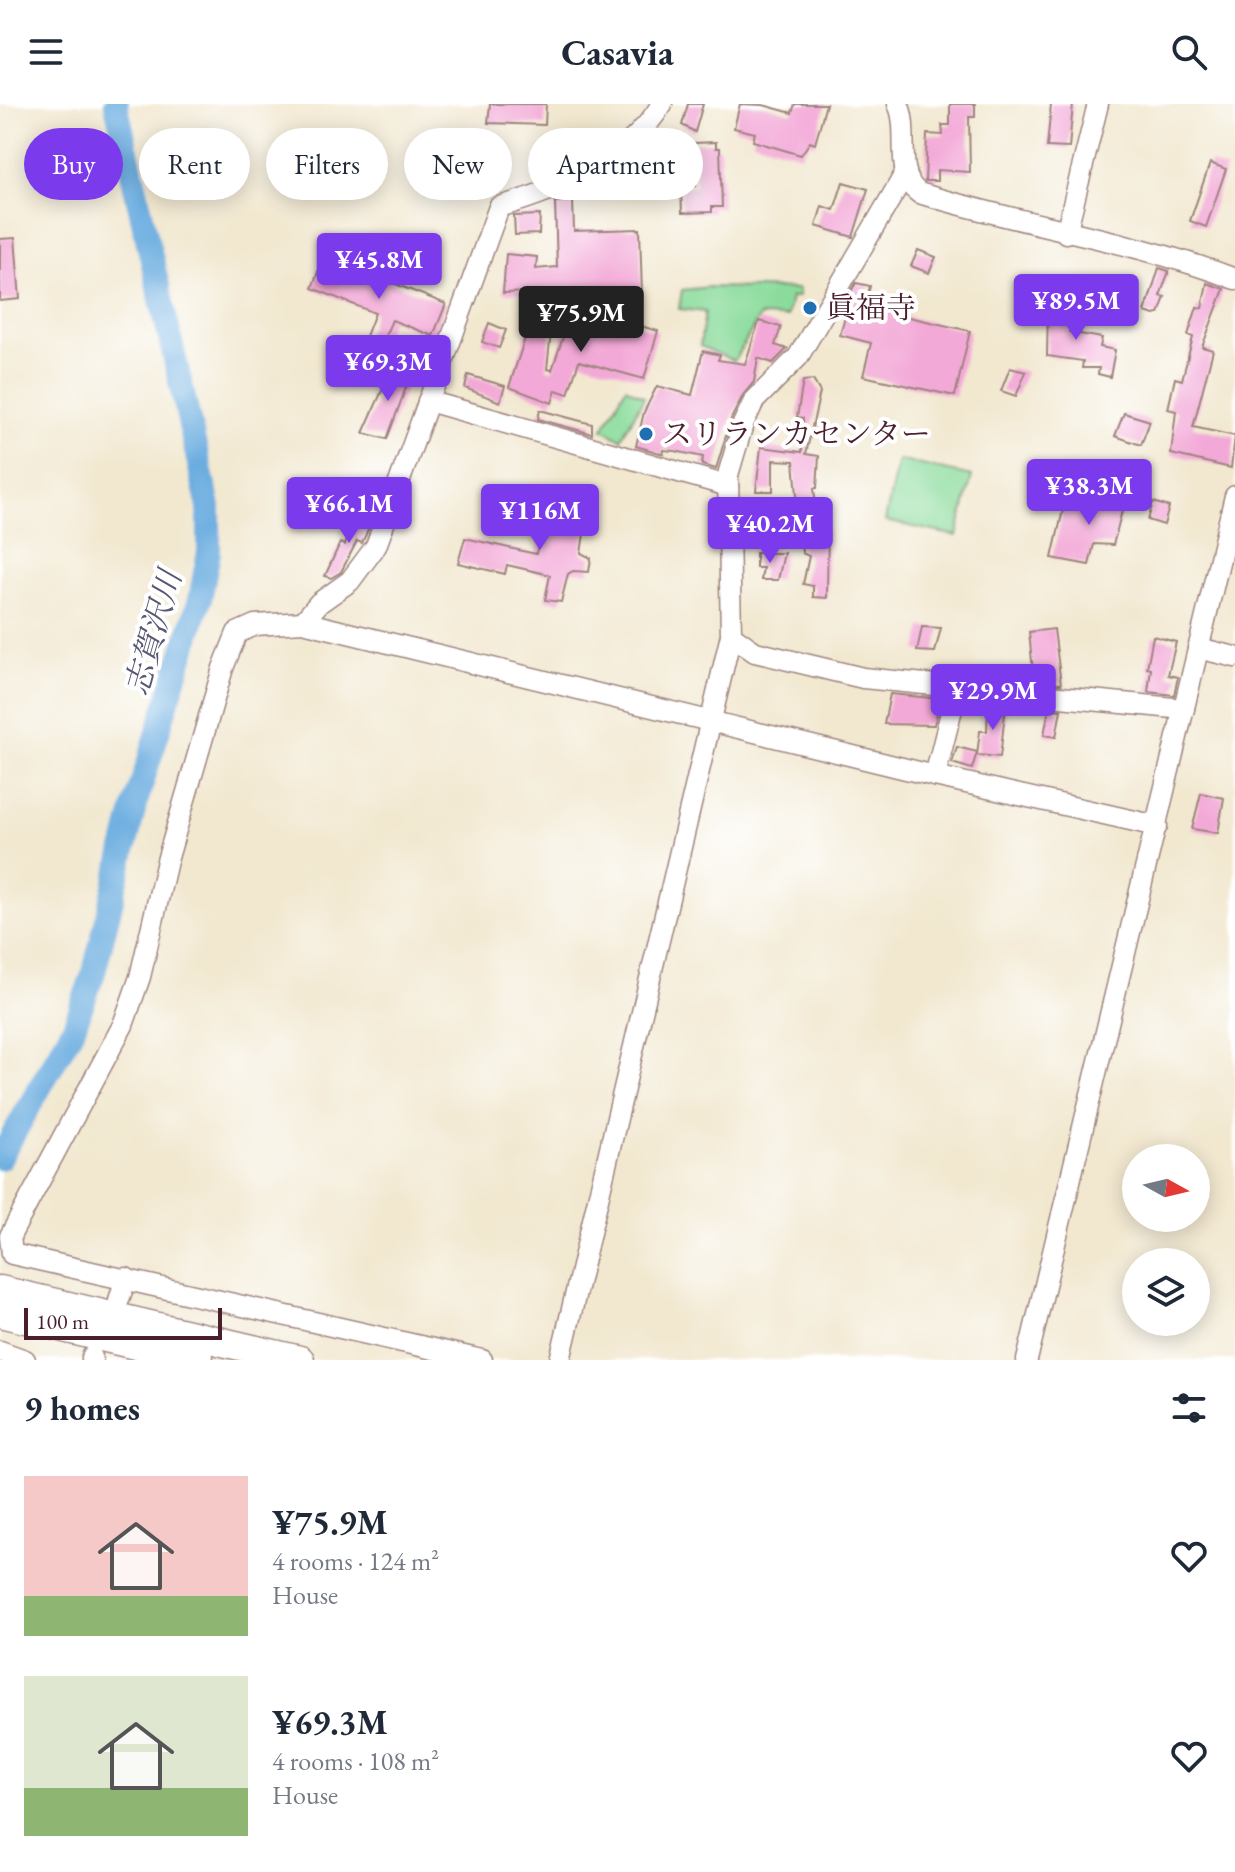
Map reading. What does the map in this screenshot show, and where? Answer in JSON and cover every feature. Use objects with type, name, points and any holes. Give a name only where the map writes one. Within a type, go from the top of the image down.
[{"type":"highway","points":[[8,1303],[199,1360]]},
{"type":"highway","points":[[8,1303],[300,1360]]},
{"type":"street","points":[[303,622],[319,603],[350,581],[376,546],[499,207],[537,196],[583,176],[619,151],[662,104]]},
{"type":"street","points":[[899,104],[904,117],[906,172],[910,184],[919,193],[1000,218],[1186,260],[1235,279]]},
{"type":"street","points":[[1066,233],[1098,104]]},
{"type":"street","points":[[560,1360],[731,635],[728,486],[732,456],[754,401],[798,357],[906,172]]},
{"type":"street","points":[[428,401],[728,486]]},
{"type":"street","points":[[1027,1360],[1235,496]]},
{"type":"street","points":[[482,1360],[12,1254],[10,1236],[123,1025],[140,977],[167,861],[231,643],[237,633],[255,625],[303,622],[935,776],[1157,826]]},
{"type":"street","points":[[731,635],[755,652],[786,662],[863,678],[1184,709]]},
{"type":"street","points":[[1198,648],[1235,657]]},
{"type":"street","points":[[935,776],[957,689]]},
{"type":"street","points":[[119,1300],[126,1278]]},
{"type":"street","points":[[0,1351],[25,1360]]},
{"type":"green space","points":[[710,287],[799,289],[798,297],[791,297],[787,317],[760,316],[734,361],[700,346],[705,312],[679,309],[682,290]]},
{"type":"green space","points":[[626,387],[644,397],[621,439],[603,429]]},
{"type":"green space","points":[[898,460],[972,476],[957,536],[885,521]]},
{"type":"building","points":[[490,104],[546,104],[545,125],[488,123]]},
{"type":"building","points":[[688,104],[703,104],[696,128],[682,125]]},
{"type":"building","points":[[740,104],[763,105],[792,113],[795,104],[826,104],[815,144],[810,142],[801,155],[753,141],[755,133],[734,128]]},
{"type":"building","points":[[950,104],[975,104],[975,117],[969,117],[970,172],[937,170],[937,181],[925,181],[927,134],[943,135],[942,125],[950,125]]},
{"type":"building","points":[[1051,104],[1073,104],[1069,148],[1047,147]]},
{"type":"building","points":[[716,142],[716,148],[720,148],[722,207],[712,207],[712,212],[682,213],[682,200],[703,200],[703,143]]},
{"type":"building","points":[[1210,163],[1226,169],[1206,227],[1190,221]]},
{"type":"building","points":[[843,182],[868,189],[853,237],[816,226],[822,206],[834,210]]},
{"type":"building","points":[[573,201],[574,231],[640,229],[642,294],[592,295],[592,290],[503,293],[506,254],[537,257],[536,269],[557,267],[555,202]]},
{"type":"building","points":[[540,215],[539,234],[515,235],[514,216]]},
{"type":"building","points":[[15,238],[20,299],[0,301],[0,239]]},
{"type":"building","points":[[918,250],[936,257],[929,273],[911,266]]},
{"type":"building","points":[[324,256],[446,304],[433,336],[392,320],[377,354],[361,349],[375,313],[312,288]]},
{"type":"building","points":[[1159,268],[1169,271],[1160,296],[1165,297],[1159,314],[1154,315],[1145,312]]},
{"type":"building","points":[[856,283],[870,286],[865,307],[970,331],[955,396],[863,376],[871,343],[840,335],[849,303],[845,302]]},
{"type":"building","points":[[1207,283],[1224,289],[1202,347],[1213,350],[1193,427],[1235,436],[1231,468],[1171,454],[1176,411],[1168,409],[1175,378],[1182,380],[1193,337],[1188,335],[1197,307],[1202,308]]},
{"type":"building","points":[[1048,303],[1072,306],[1069,332],[1102,338],[1100,347],[1115,350],[1110,377],[1098,374],[1099,368],[1082,368],[1083,361],[1047,356]]},
{"type":"building","points":[[549,313],[553,314],[547,369],[552,370],[570,316],[599,326],[602,315],[658,331],[644,379],[579,361],[568,394],[556,390],[552,403],[509,387],[528,329],[542,333]]},
{"type":"building","points":[[759,321],[781,327],[775,345],[787,349],[773,363],[758,358],[754,382],[743,395],[731,419],[716,469],[702,465],[703,457],[663,450],[663,454],[636,446],[644,412],[657,386],[692,395],[703,351],[720,355],[718,360],[745,364]]},
{"type":"building","points":[[489,323],[506,330],[499,348],[482,342]]},
{"type":"building","points":[[394,364],[412,371],[387,439],[363,433]]},
{"type":"building","points":[[1010,368],[1026,372],[1016,396],[1001,391]]},
{"type":"building","points":[[468,375],[505,386],[500,402],[465,388]]},
{"type":"building","points":[[813,380],[820,392],[806,454],[819,456],[817,488],[814,488],[817,517],[828,516],[827,598],[813,597],[813,586],[803,584],[809,556],[802,553],[794,461],[773,460],[773,491],[756,491],[761,447],[802,452],[803,418],[797,417],[803,381]]},
{"type":"building","points":[[540,410],[592,424],[592,434],[538,419]]},
{"type":"building","points":[[1124,413],[1150,421],[1141,445],[1115,436]]},
{"type":"building","points":[[1112,488],[1134,491],[1129,508],[1123,507],[1113,545],[1094,544],[1089,565],[1052,558],[1066,497],[1112,507]]},
{"type":"building","points":[[1153,502],[1169,507],[1164,525],[1148,520]]},
{"type":"building","points":[[545,510],[598,515],[595,529],[585,527],[581,553],[591,558],[589,572],[573,571],[568,574],[561,602],[545,600],[550,575],[507,565],[505,574],[458,563],[465,538],[536,554]]},
{"type":"building","points":[[354,516],[362,516],[371,522],[362,543],[357,541],[341,572],[331,578],[325,576],[340,543],[345,545]]},
{"type":"building","points":[[756,553],[784,553],[778,580],[761,580],[763,568],[756,568]]},
{"type":"building","points":[[922,627],[941,628],[935,652],[917,651]]},
{"type":"building","points":[[1054,629],[1061,684],[1034,681],[1029,632]]},
{"type":"building","points":[[1153,636],[1176,642],[1168,675],[1178,677],[1174,695],[1148,692],[1151,669],[1147,668]]},
{"type":"building","points":[[890,694],[941,699],[934,725],[884,724]]},
{"type":"building","points":[[988,703],[1006,705],[1000,757],[977,755],[980,731],[987,731]]},
{"type":"building","points":[[1049,709],[1061,710],[1056,737],[1044,735]]},
{"type":"building","points":[[957,747],[977,752],[972,769],[952,763]]},
{"type":"building","points":[[1201,793],[1224,798],[1218,833],[1192,829]]},
{"type":"waterway","name":"志賀沢川","points":[[0,1158],[74,1027],[94,972],[136,802],[200,599],[209,552],[209,507],[116,104]]},
{"type":"place","name":"眞福寺","points":[[810,308]]},
{"type":"place","name":"スリランカセンター","points":[[646,434]]}]
